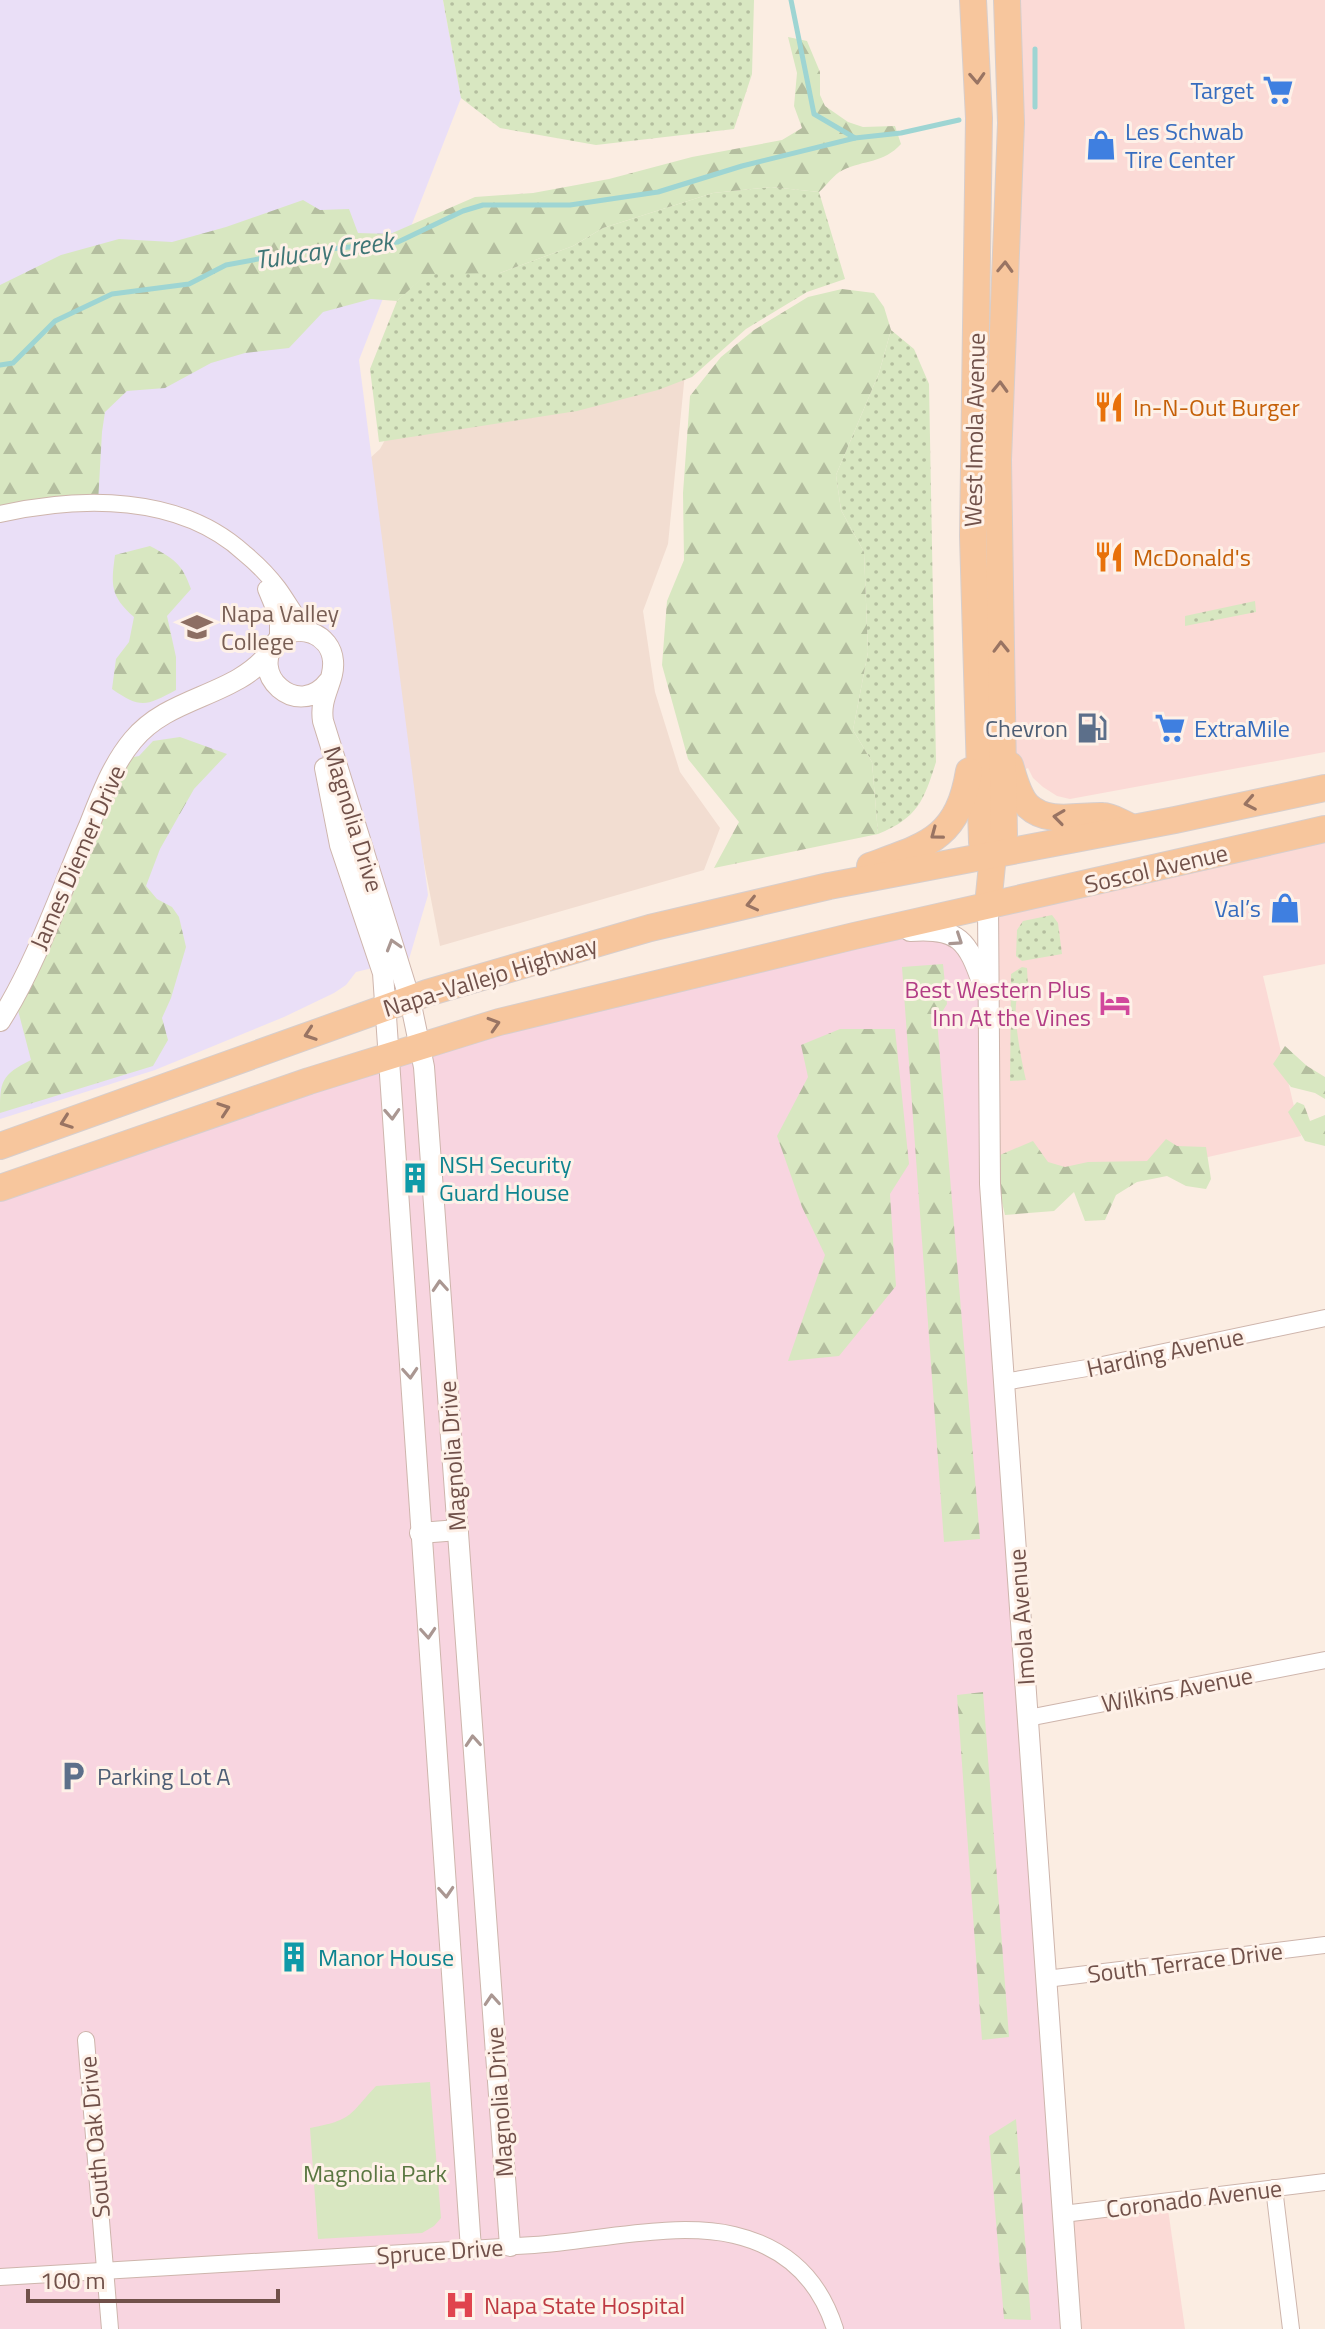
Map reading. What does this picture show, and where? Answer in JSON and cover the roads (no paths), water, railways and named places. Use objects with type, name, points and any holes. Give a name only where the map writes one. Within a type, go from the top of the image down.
[{"type":"main road","name":"West Imola Avenue","points":[[973,0],[998,473],[1004,835],[993,855],[988,905]]},
{"type":"main road","name":"West Imola Avenue","points":[[993,855],[982,842],[973,536],[1011,123],[1007,0]]},
{"type":"main road","points":[[793,894],[914,849],[937,835],[955,817],[963,802],[970,765],[975,656]]},
{"type":"main road","points":[[1002,725],[1016,784],[1029,808],[1042,814],[1066,818],[1105,816],[1134,828]]},
{"type":"main road","name":"Soscol Avenue","points":[[993,855],[1325,788]]},
{"type":"main road","name":"Soscol Avenue","points":[[988,905],[1325,829]]},
{"type":"main road","name":"Napa-Vallejo Highway","points":[[0,1146],[384,1008],[650,928],[793,894],[993,855]]},
{"type":"main road","name":"Napa-Vallejo Highway","points":[[0,1188],[281,1090],[499,1022],[988,905]]},
{"type":"street","points":[[0,514],[31,507],[98,503],[155,509],[187,518],[218,532],[247,555],[277,587],[288,608],[309,632]]},
{"type":"street","points":[[256,565],[276,609],[274,647]]},
{"type":"street","points":[[274,647],[292,632],[309,632]]},
{"type":"street","name":"Magnolia Drive","points":[[309,632],[325,641],[332,653],[334,667],[322,700],[323,721],[410,1000],[424,1067],[510,2246]]},
{"type":"street","name":"Magnolia Drive","points":[[274,647],[269,671],[274,682],[308,714],[329,781],[340,845],[383,973],[471,2249]]},
{"type":"street","name":"James Diemer Drive","points":[[0,1021],[27,970],[118,760],[140,732],[165,713],[247,676],[274,647]]},
{"type":"street","points":[[288,693],[305,697],[316,693],[329,681]]},
{"type":"street","name":"James Diemer Drive","points":[[217,690],[251,684],[268,685],[288,693]]},
{"type":"street","name":"Imola Avenue","points":[[988,905],[989,1162],[1071,2329]]},
{"type":"street","points":[[854,936],[927,930],[953,935],[969,949],[988,1002]]},
{"type":"street","points":[[394,1151],[430,1149]]},
{"type":"street","name":"Harding Avenue","points":[[1004,1382],[1093,1367],[1325,1318]]},
{"type":"street","points":[[420,1533],[458,1530]]},
{"type":"street","points":[[424,1576],[461,1573]]},
{"type":"street","name":"Wilkins Avenue","points":[[1028,1718],[1325,1660]]},
{"type":"street","name":"South Terrace Drive","points":[[1046,1979],[1325,1945]]},
{"type":"street","name":"South Oak Drive","points":[[86,2040],[110,2329]]},
{"type":"street","name":"Coronado Avenue","points":[[1063,2214],[1325,2182]]},
{"type":"street","points":[[1274,2188],[1291,2329]]},
{"type":"street","name":"Spruce Drive","points":[[0,2277],[471,2249],[673,2231],[717,2232],[787,2256],[812,2283],[835,2329]]},
{"type":"waterway","name":"Tulucay Creek","points":[[791,0],[814,114],[855,138],[901,133],[959,120]]},
{"type":"waterway","name":"Tulucay Creek","points":[[1035,49],[1035,107]]},
{"type":"waterway","name":"Tulucay Creek","points":[[0,365],[13,363],[55,321],[112,294],[189,284],[226,265],[291,253],[398,242],[463,211],[483,205],[570,205],[658,192],[742,166],[855,138]]},
{"type":"place","name":"Target","points":[[1278,90]]},
{"type":"place","name":"Les Schwab Tire Center","points":[[1101,145]]},
{"type":"place","name":"In-N-Out Burger","points":[[1109,407]]},
{"type":"place","name":"McDonald's","points":[[1109,557]]},
{"type":"place","name":"Napa Valley College","points":[[197,627]]},
{"type":"place","name":"Chevron","points":[[1092,728]]},
{"type":"place","name":"ExtraMile","points":[[1170,728]]},
{"type":"place","name":"Val’s","points":[[1285,908]]},
{"type":"place","name":"Best Western Plus Inn At the Vines","points":[[1115,1003]]},
{"type":"place","name":"NSH Security Guard House","points":[[415,1178]]},
{"type":"place","name":"Parking Lot A","points":[[73,1776]]},
{"type":"place","name":"Manor House","points":[[294,1957]]},
{"type":"place","name":"Napa State Hospital","points":[[460,2305]]},
{"type":"park label","name":"Magnolia Park","points":[[375,2173]]}]
